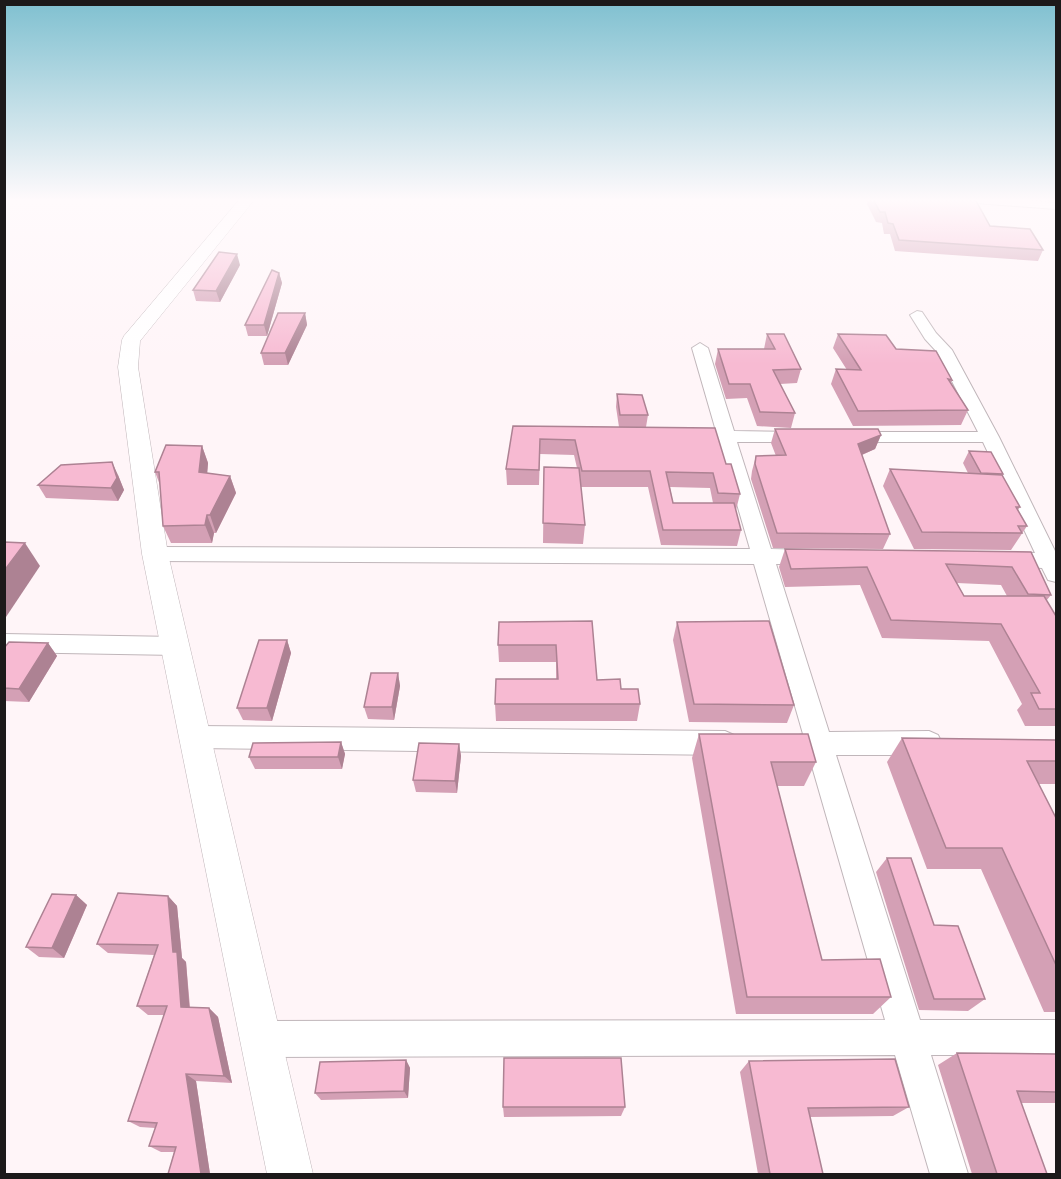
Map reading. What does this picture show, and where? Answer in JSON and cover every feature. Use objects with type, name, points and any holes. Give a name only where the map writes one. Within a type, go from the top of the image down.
[{"type":"street","points":[[202,254],[131,340],[128,367],[155,554],[290,1174]]},
{"type":"street","points":[[917,315],[930,336],[944,350],[990,437],[1054,568]]},
{"type":"street","points":[[700,348],[949,1174]]},
{"type":"street","points":[[692,436],[990,437]]},
{"type":"street","points":[[155,554],[835,558]]},
{"type":"street","points":[[979,560],[1054,568]]},
{"type":"street","points":[[4,643],[176,646]]},
{"type":"street","points":[[196,737],[750,743]]},
{"type":"street","points":[[785,744],[950,743]]},
{"type":"street","points":[[261,1039],[1056,1037]]},
{"type":"building","points":[[218,254],[237,254],[216,291],[193,290]]},
{"type":"building","points":[[272,270],[279,273],[264,325],[245,325]]},
{"type":"building","points":[[278,313],[305,313],[285,353],[261,353]]},
{"type":"building","points":[[767,334],[784,334],[801,369],[773,370],[795,413],[760,412],[750,384],[729,384],[718,349],[775,349]]},
{"type":"building","points":[[838,334],[886,335],[896,349],[936,351],[952,380],[948,379],[968,410],[858,411],[836,369],[861,370]]},
{"type":"building","points":[[617,394],[642,395],[648,415],[620,415]]},
{"type":"building","points":[[513,426],[715,428],[726,464],[731,464],[740,494],[718,493],[713,473],[666,472],[673,503],[734,503],[741,530],[663,530],[650,471],[582,471],[575,440],[540,439],[539,470],[506,469]]},
{"type":"building","points":[[775,429],[878,429],[881,435],[858,444],[890,534],[777,533],[755,464],[756,456],[786,455]]},
{"type":"building","points":[[166,445],[202,446],[199,472],[230,476],[210,515],[207,515],[205,525],[163,526],[159,472],[155,472]]},
{"type":"building","points":[[969,451],[991,452],[1003,474],[981,473]]},
{"type":"building","points":[[112,462],[117,478],[111,488],[38,485],[61,465]]},
{"type":"building","points":[[544,467],[579,468],[585,525],[543,523]]},
{"type":"building","points":[[890,469],[1002,475],[1020,507],[1016,507],[1027,526],[1018,526],[1022,533],[922,532]]},
{"type":"building","points":[[4,542],[25,543],[4,571]]},
{"type":"building","points":[[785,549],[1031,552],[1051,595],[1028,594],[1012,567],[946,564],[964,596],[1044,596],[1056,616],[1056,709],[1039,709],[1031,693],[1040,693],[1001,624],[891,620],[867,567],[791,569]]},
{"type":"building","points":[[592,621],[597,680],[620,679],[621,689],[638,689],[640,704],[495,704],[496,679],[558,679],[556,645],[498,645],[499,622]]},
{"type":"building","points":[[769,621],[794,705],[694,704],[677,622]]},
{"type":"building","points":[[259,640],[287,640],[267,708],[237,708]]},
{"type":"building","points":[[9,642],[48,643],[19,689],[4,688],[4,648]]},
{"type":"building","points":[[371,673],[398,673],[392,707],[364,707]]},
{"type":"building","points":[[699,734],[808,734],[816,762],[771,762],[822,960],[880,959],[891,997],[747,997]]},
{"type":"building","points":[[902,738],[1056,740],[1056,761],[1027,761],[1056,818],[1056,965],[1002,848],[946,848]]},
{"type":"building","points":[[341,742],[338,757],[249,757],[253,743]]},
{"type":"building","points":[[419,743],[459,744],[455,781],[413,780]]},
{"type":"building","points":[[887,858],[911,858],[934,925],[958,926],[985,999],[934,999]]},
{"type":"building","points":[[118,893],[168,896],[173,952],[177,952],[181,1007],[209,1008],[224,1076],[186,1074],[201,1174],[168,1174],[176,1147],[149,1146],[157,1123],[128,1121],[167,1006],[137,1006],[158,945],[97,944]]},
{"type":"building","points":[[52,894],[76,895],[52,948],[26,947]]},
{"type":"building","points":[[957,1053],[1056,1054],[1056,1092],[1017,1091],[1047,1174],[997,1174]]},
{"type":"building","points":[[504,1058],[621,1058],[625,1107],[503,1107]]},
{"type":"building","points":[[895,1059],[909,1107],[808,1108],[823,1174],[770,1174],[749,1061]]},
{"type":"building","points":[[406,1060],[404,1091],[315,1093],[320,1062]]}]
